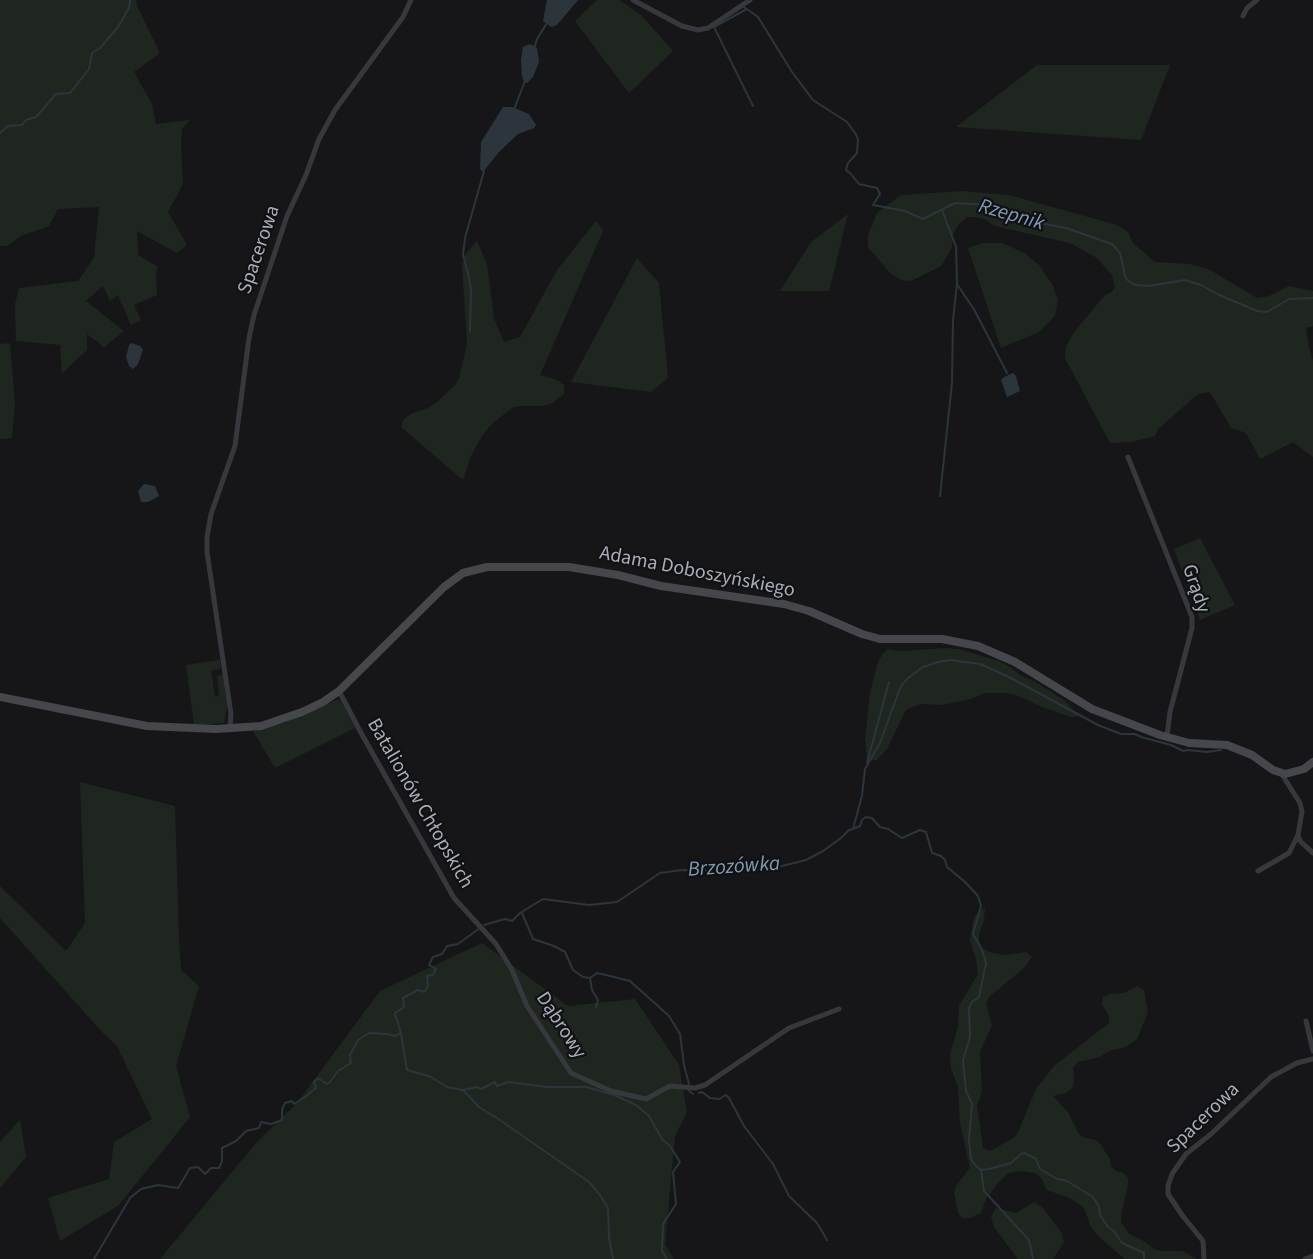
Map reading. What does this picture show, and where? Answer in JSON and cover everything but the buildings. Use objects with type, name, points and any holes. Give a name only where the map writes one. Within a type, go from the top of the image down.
[{"type":"street","name":"Spacerowa","points":[[233,728],[207,552],[207,537],[211,514],[235,446],[254,315],[287,216],[306,175],[319,139],[334,110],[403,17],[411,0]]},
{"type":"street","points":[[633,0],[682,26],[698,30],[708,27],[750,0]]},
{"type":"street","points":[[1243,16],[1247,8],[1257,0]]},
{"type":"street","name":"Grądy","points":[[1128,457],[1192,617],[1192,628],[1170,712],[1167,736]]},
{"type":"street","name":"Adama Doboszyńskiego","points":[[0,697],[147,726],[233,728],[261,726],[323,702],[339,691],[444,587],[463,573],[488,567],[569,567],[618,575],[661,586],[783,604],[809,611],[862,634],[880,639],[942,639],[978,646],[1015,662],[1092,709],[1189,743],[1227,745],[1252,755],[1281,773]]},
{"type":"street","name":"Batalionów Chłopskich","points":[[339,691],[454,898],[481,926]]},
{"type":"street","points":[[1281,773],[1295,772],[1313,762]]},
{"type":"street","points":[[1258,871],[1289,853],[1298,835],[1302,811],[1300,803],[1281,773]]},
{"type":"street","points":[[1298,835],[1303,845],[1313,853]]},
{"type":"street","name":"Dąbrowy","points":[[481,926],[507,961],[527,1006],[571,1073],[611,1090],[646,1099],[670,1086],[695,1088],[705,1085],[789,1028],[839,1009]]},
{"type":"street","points":[[1306,1021],[1313,1051]]},
{"type":"street","name":"Spacerowa","points":[[1204,1259],[1203,1240],[1168,1194],[1172,1174],[1186,1154],[1272,1077],[1297,1063],[1313,1059]]},
{"type":"street","points":[[1305,1259],[1313,1256]]},
{"type":"shaded area","points":[[0,0],[136,0],[160,53],[134,72],[152,104],[156,124],[190,120],[182,129],[183,184],[168,212],[187,245],[177,253],[137,231],[138,255],[158,267],[156,272],[157,295],[134,305],[141,320],[131,325],[118,295],[110,301],[103,286],[86,301],[124,331],[104,347],[87,334],[87,350],[62,373],[60,345],[16,341],[15,304],[19,288],[78,281],[94,258],[99,207],[58,209],[49,226],[21,236],[7,246],[0,246]]},
{"type":"shaded area","points":[[547,0],[578,0],[557,25],[551,27],[543,21]]},
{"type":"shaded area","points":[[597,0],[619,0],[641,15],[673,51],[629,93],[575,21]]},
{"type":"shaded area","points":[[530,44],[537,48],[539,62],[533,77],[527,83],[524,82],[522,76],[521,60],[523,47]]},
{"type":"shaded area","points":[[1037,65],[1170,65],[1141,140],[956,127]]},
{"type":"shaded area","points":[[503,107],[512,107],[529,114],[536,125],[518,134],[483,172],[480,169],[481,142]]},
{"type":"shaded area","points":[[962,191],[1009,195],[1117,225],[1128,232],[1133,243],[1155,262],[1191,264],[1210,270],[1257,298],[1269,296],[1289,286],[1313,291],[1313,326],[1306,328],[1313,361],[1313,457],[1293,442],[1260,459],[1246,433],[1231,428],[1210,392],[1198,394],[1158,429],[1155,436],[1131,442],[1110,443],[1065,358],[1066,347],[1074,332],[1105,295],[1112,292],[1115,287],[1112,275],[1097,258],[1070,243],[995,226],[984,219],[973,217],[967,217],[959,224],[953,235],[952,247],[941,266],[911,281],[901,280],[891,274],[868,247],[868,235],[877,213],[901,195]]},
{"type":"shaded area","points":[[848,214],[829,291],[780,291],[811,242]]},
{"type":"shaded area","points":[[596,221],[603,231],[540,375],[557,380],[564,385],[564,394],[552,403],[543,406],[512,408],[492,424],[471,456],[463,480],[401,427],[404,419],[411,414],[436,403],[459,378],[467,344],[462,265],[464,256],[477,241],[487,264],[494,319],[504,342],[520,337],[557,270]]},
{"type":"shaded area","points":[[983,243],[1001,243],[1024,253],[1038,264],[1052,284],[1058,300],[1055,316],[1039,332],[1001,348],[968,248]]},
{"type":"shaded area","points":[[637,258],[659,283],[668,378],[651,392],[571,382]]},
{"type":"shaded area","points":[[10,343],[15,404],[12,438],[0,439],[0,344]]},
{"type":"shaded area","points":[[131,343],[140,346],[143,350],[138,364],[133,369],[129,366],[126,357]]},
{"type":"shaded area","points":[[1013,373],[1020,391],[1007,397],[1001,380]]},
{"type":"shaded area","points":[[144,484],[155,486],[159,496],[148,502],[141,502],[138,491]]},
{"type":"shaded area","points":[[1200,538],[1235,605],[1200,620],[1174,549]]},
{"type":"shaded area","points":[[888,649],[902,651],[959,649],[1010,667],[1021,676],[1034,681],[1064,700],[1079,716],[1071,717],[1007,693],[985,693],[971,699],[942,705],[920,704],[906,710],[887,749],[877,760],[867,761],[865,739],[870,693],[877,665],[883,653]]},
{"type":"shaded area","points":[[220,660],[221,668],[211,671],[215,697],[219,695],[217,676],[223,675],[227,708],[224,723],[194,725],[186,665]]},
{"type":"shaded area","points":[[336,700],[341,700],[355,728],[275,768],[253,731],[287,722]]},
{"type":"shaded area","points":[[80,782],[175,806],[181,970],[199,986],[176,1066],[190,1117],[119,1205],[60,1241],[48,1198],[109,1179],[114,1142],[152,1119],[117,1046],[0,918],[0,886],[66,951],[85,923]]},
{"type":"shaded area","points":[[985,907],[984,920],[979,934],[982,948],[1004,955],[1026,952],[1032,957],[1024,968],[989,997],[986,1004],[992,1025],[980,1052],[982,1092],[977,1105],[983,1148],[990,1151],[1015,1137],[1036,1089],[1054,1066],[1109,1023],[1109,1016],[1102,1004],[1103,997],[1124,993],[1137,986],[1144,990],[1148,1012],[1137,1039],[1126,1047],[1078,1062],[1073,1068],[1072,1088],[1066,1093],[1053,1096],[1068,1112],[1082,1137],[1096,1140],[1110,1159],[1111,1166],[1128,1178],[1121,1222],[1129,1234],[1154,1249],[1182,1251],[1197,1259],[1125,1259],[1100,1238],[1091,1227],[1084,1208],[1072,1199],[1047,1190],[1041,1178],[1035,1173],[1021,1171],[1008,1173],[986,1199],[981,1213],[970,1218],[962,1218],[958,1213],[954,1192],[970,1168],[960,1122],[958,1087],[951,1068],[950,1054],[958,1027],[959,1006],[978,974],[970,940],[974,917]]},
{"type":"shaded area","points":[[482,943],[568,1006],[635,999],[679,1065],[687,1112],[675,1136],[665,1244],[674,1259],[160,1259],[257,1142],[297,1103],[380,991]]},
{"type":"shaded area","points":[[20,1120],[26,1157],[0,1188],[0,1142]]},
{"type":"shaded area","points":[[1034,1202],[1043,1208],[1061,1232],[1064,1242],[1053,1259],[1018,1259],[994,1227],[991,1217],[996,1208],[1016,1213]]},
{"type":"waterway","points":[[0,133],[8,126],[22,125],[26,120],[36,117],[56,94],[70,93],[89,69],[92,53],[100,48],[118,27],[129,8],[130,0]]},
{"type":"waterway","name":"Rzepnik","points":[[744,7],[758,17],[792,72],[813,100],[847,122],[855,133],[858,139],[857,153],[848,163],[846,170],[859,184],[877,188],[880,194],[873,205],[905,211],[923,219],[955,203],[989,205],[1024,220],[1066,228],[1112,244],[1120,253],[1126,279],[1135,285],[1149,286],[1185,280],[1257,311],[1267,312],[1289,299],[1313,298]]},
{"type":"waterway","points":[[745,10],[714,27],[753,106]]},
{"type":"waterway","points":[[535,46],[547,23]]},
{"type":"waterway","points":[[513,112],[525,81]]},
{"type":"waterway","points":[[470,332],[471,292],[463,255],[465,238],[484,171]]},
{"type":"waterway","points":[[940,496],[952,383],[953,320],[957,283],[956,247],[942,210]]},
{"type":"waterway","points":[[957,284],[975,311],[1007,373]]},
{"type":"waterway","name":"Brzozówka","points":[[484,925],[505,919],[512,921],[520,913],[543,899],[589,905],[617,902],[660,873],[682,870],[741,871],[774,868],[806,860],[823,851],[853,829],[862,796],[865,769],[880,743],[900,688],[907,679],[923,667],[938,662],[950,660],[980,664],[1098,725],[1121,734],[1135,734],[1183,751],[1221,750]]},
{"type":"waterway","points":[[867,763],[889,682]]},
{"type":"waterway","points":[[853,829],[860,826],[866,817],[872,818],[880,827],[902,838],[920,830],[926,832],[932,853],[941,856],[947,867],[978,896],[981,906],[973,934],[986,963],[979,997],[972,1002],[969,1008],[970,1037],[963,1060],[966,1091],[972,1104],[969,1139],[971,1159],[975,1165],[981,1170],[989,1169],[1011,1163],[1025,1153],[1036,1159],[1040,1169],[1057,1179],[1067,1181],[1093,1197],[1108,1227],[1114,1231],[1122,1243],[1144,1253],[1144,1259]]},
{"type":"waterway","points":[[522,913],[533,939],[565,952],[573,970],[583,977],[590,978],[592,990],[598,1000],[596,1007]]},
{"type":"waterway","name":"Brzozówka","points":[[94,1259],[130,1198],[141,1189],[158,1185],[178,1188],[190,1168],[198,1167],[205,1174],[211,1168],[219,1168],[222,1161],[222,1148],[236,1141],[246,1131],[259,1128],[261,1122],[271,1124],[282,1120],[285,1103],[292,1101],[294,1104],[305,1097],[316,1088],[314,1082],[318,1078],[327,1084],[330,1082],[338,1071],[351,1063],[350,1055],[358,1040],[369,1033],[395,1036],[401,1033],[395,1013],[404,1007],[403,998],[418,990],[424,992],[428,986],[427,976],[433,975],[436,969],[429,965],[433,957],[442,954],[447,946],[458,944],[480,928]]},
{"type":"waterway","points":[[590,978],[597,973],[630,981],[669,1016],[680,1034],[689,1084]]},
{"type":"waterway","points":[[401,1034],[407,1070],[431,1077],[447,1087],[463,1090],[479,1107],[589,1182],[608,1208],[609,1237],[613,1259]]},
{"type":"waterway","points":[[463,1090],[477,1087],[481,1089],[495,1082],[497,1086],[508,1082],[547,1087],[586,1087],[614,1095],[636,1105],[649,1116],[662,1139],[670,1146],[680,1162],[673,1172],[676,1204],[663,1224],[662,1251],[667,1259]]},
{"type":"waterway","points":[[689,1091],[693,1094]]},
{"type":"waterway","points":[[699,1093],[702,1092],[710,1098],[719,1099],[726,1095],[729,1098],[744,1126],[773,1164],[789,1196],[817,1223],[827,1240]]},
{"type":"waterway","points":[[981,1170],[984,1191],[1029,1240],[1033,1259]]}]
